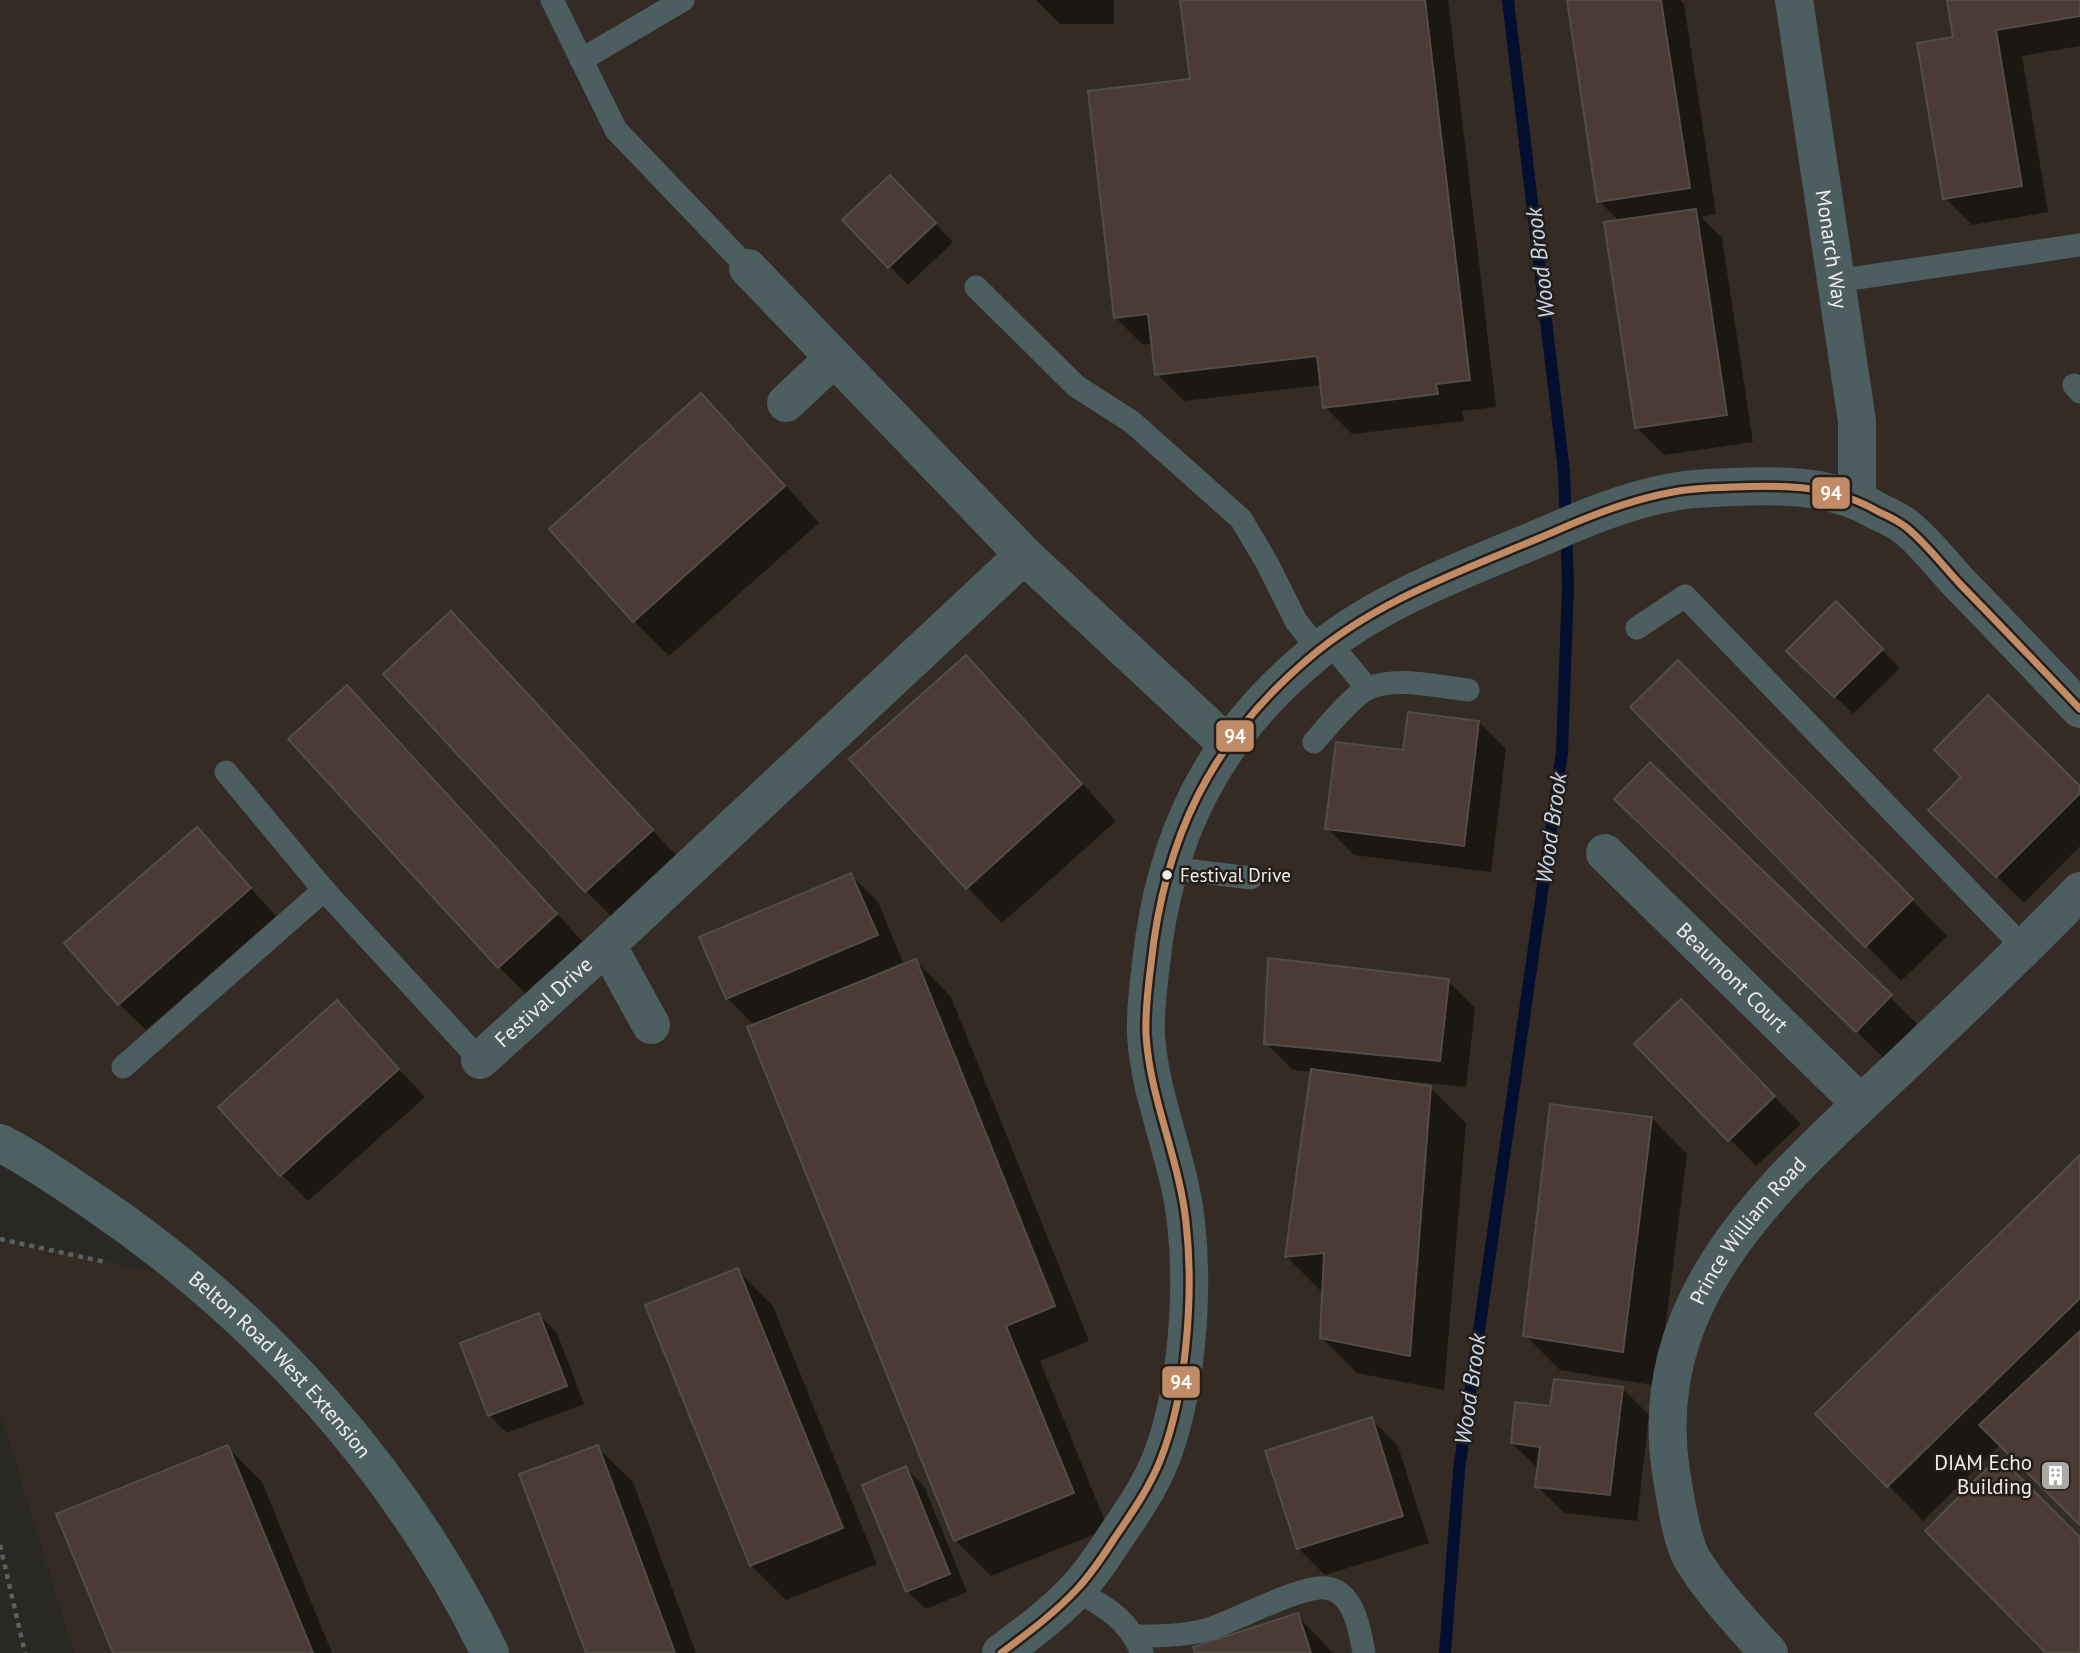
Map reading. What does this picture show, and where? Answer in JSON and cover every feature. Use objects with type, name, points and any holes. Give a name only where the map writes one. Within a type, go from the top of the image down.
[{"type":"street","name":"Monarch Way","points":[[1794,0],[1857,421],[1857,499]]},
{"type":"street","points":[[748,268],[1024,555],[1227,744]]},
{"type":"street","points":[[786,403],[833,359]]},
{"type":"street","points":[[1001,1653],[1046,1619],[1091,1573],[1143,1497],[1161,1458],[1175,1410],[1188,1320],[1186,1224],[1178,1175],[1161,1119],[1146,1034],[1153,943],[1179,836],[1227,744],[1269,696],[1325,646],[1353,626],[1426,585],[1596,513],[1673,492],[1716,488],[1820,488],[1857,499],[1905,526],[2080,709]]},
{"type":"street","name":"Festival Drive","points":[[480,1060],[607,945],[1024,555]]},
{"type":"street","name":"Beaumont Court","points":[[1605,853],[1861,1104]]},
{"type":"street","name":"Prince William Road","points":[[1769,1653],[1724,1606],[1690,1555],[1675,1499],[1668,1452],[1667,1407],[1674,1358],[1690,1315],[1713,1269],[1741,1227],[1861,1104],[2025,949],[2080,891]]},
{"type":"street","name":"Festival Drive","points":[[607,945],[651,1024]]},
{"type":"street","name":"Belton Road West Extension","points":[[0,1143],[26,1156],[131,1227],[198,1282],[280,1356],[345,1427],[396,1493],[442,1563],[490,1653]]},
{"type":"lane","points":[[552,0],[616,130],[748,268]]},
{"type":"lane","points":[[581,60],[683,0]]},
{"type":"lane","points":[[1836,281],[2080,245]]},
{"type":"lane","points":[[976,287],[1076,386],[1132,422],[1241,519],[1296,621],[1367,688]]},
{"type":"lane","points":[[1637,628],[1685,596],[2025,949]]},
{"type":"lane","points":[[1314,742],[1367,688],[1402,682],[1468,690]]},
{"type":"lane","points":[[226,772],[324,890],[480,1060]]},
{"type":"lane","points":[[1170,868],[1251,878]]},
{"type":"lane","points":[[123,1067],[324,890]]},
{"type":"lane","points":[[1076,1590],[1113,1611],[1138,1644],[1208,1629],[1304,1591],[1327,1588],[1347,1600],[1359,1626],[1364,1653]]},
{"type":"path","points":[[0,1239],[115,1264]]},
{"type":"path","points":[[0,1545],[25,1653]]},
{"type":"shaded area","points":[[0,0],[2080,0],[2080,1653],[74,1653],[0,1411],[0,1239],[196,1281],[0,1138]]},
{"type":"building","points":[[1180,0],[1425,0],[1470,380],[1436,384],[1438,394],[1323,408],[1317,356],[1155,375],[1148,314],[1114,318],[1088,91],[1190,79]]},
{"type":"building","points":[[1567,0],[1661,0],[1690,188],[1597,202]]},
{"type":"building","points":[[1947,0],[2080,0],[2080,16],[1996,30],[2022,186],[1943,199],[1917,43],[1953,37]]},
{"type":"building","points":[[890,175],[936,223],[888,268],[842,220]]},
{"type":"building","points":[[1696,209],[1727,415],[1635,428],[1604,222]]},
{"type":"building","points":[[701,393],[785,486],[633,622],[549,529]]},
{"type":"building","points":[[1836,601],[1883,649],[1834,697],[1786,651]]},
{"type":"building","points":[[451,611],[653,830],[585,892],[383,674]]},
{"type":"building","points":[[966,655],[1082,784],[966,889],[849,759]]},
{"type":"building","points":[[1678,660],[1913,899],[1865,947],[1630,707]]},
{"type":"building","points":[[347,685],[557,914],[498,968],[288,739]]},
{"type":"building","points":[[1988,695],[2080,786],[2080,793],[1996,877],[1928,810],[1961,777],[1934,750]]},
{"type":"building","points":[[1408,712],[1479,721],[1464,846],[1325,829],[1336,742],[1403,750]]},
{"type":"building","points":[[1650,762],[1892,995],[1856,1032],[1614,799]]},
{"type":"building","points":[[197,827],[251,888],[118,1005],[64,943]]},
{"type":"building","points":[[851,873],[878,935],[726,999],[699,937]]},
{"type":"building","points":[[1268,958],[1449,979],[1440,1061],[1264,1044]]},
{"type":"building","points":[[916,959],[1055,1306],[1006,1326],[1074,1493],[954,1541],[747,1027]]},
{"type":"building","points":[[1681,999],[1775,1096],[1728,1141],[1634,1044]]},
{"type":"building","points":[[337,1000],[399,1069],[280,1176],[218,1107]]},
{"type":"building","points":[[1311,1069],[1431,1086],[1410,1356],[1320,1338],[1324,1253],[1285,1257]]},
{"type":"building","points":[[1550,1104],[1652,1117],[1623,1352],[1523,1336]]},
{"type":"building","points":[[2080,1155],[2080,1298],[1887,1487],[1815,1414]]},
{"type":"building","points":[[738,1268],[843,1528],[750,1566],[645,1305]]},
{"type":"building","points":[[539,1313],[567,1386],[488,1416],[460,1343]]},
{"type":"building","name":"DIAM Echo Building","points":[[2080,1331],[2080,1525],[1979,1425]]},
{"type":"building","points":[[1554,1379],[1623,1387],[1610,1495],[1535,1487],[1540,1447],[1511,1443],[1515,1402],[1550,1406]]},
{"type":"building","points":[[1372,1417],[1403,1516],[1297,1549],[1265,1451]]},
{"type":"building","points":[[228,1445],[313,1653],[113,1653],[56,1514]]},
{"type":"building","points":[[598,1445],[675,1653],[586,1653],[519,1474]]},
{"type":"building","points":[[1999,1456],[2080,1537],[2080,1653],[2046,1653],[1925,1531]]},
{"type":"building","points":[[906,1466],[950,1574],[906,1592],[862,1485]]},
{"type":"building","points":[[1298,1613],[1311,1653],[1195,1653],[1193,1647]]},
{"type":"waterway","name":"Wood Brook","points":[[1445,1653],[1459,1470],[1562,753],[1568,585],[1564,472],[1508,0]]},
{"type":"transit line","name":"94","points":[[1001,1653],[1060,1606],[1093,1570],[1145,1492],[1169,1434],[1182,1374],[1189,1280],[1182,1198],[1153,1082],[1146,1035],[1148,991],[1158,918],[1167,875],[1198,795],[1244,724],[1308,659],[1365,618],[1428,585],[1614,508],[1658,495],[1688,490],[1790,487],[1844,496],[1906,527],[2080,709]]},
{"type":"place","name":"Festival Drive","points":[[1167,875]]},
{"type":"place","name":"DIAM Echo Building","points":[[2055,1475]]}]
